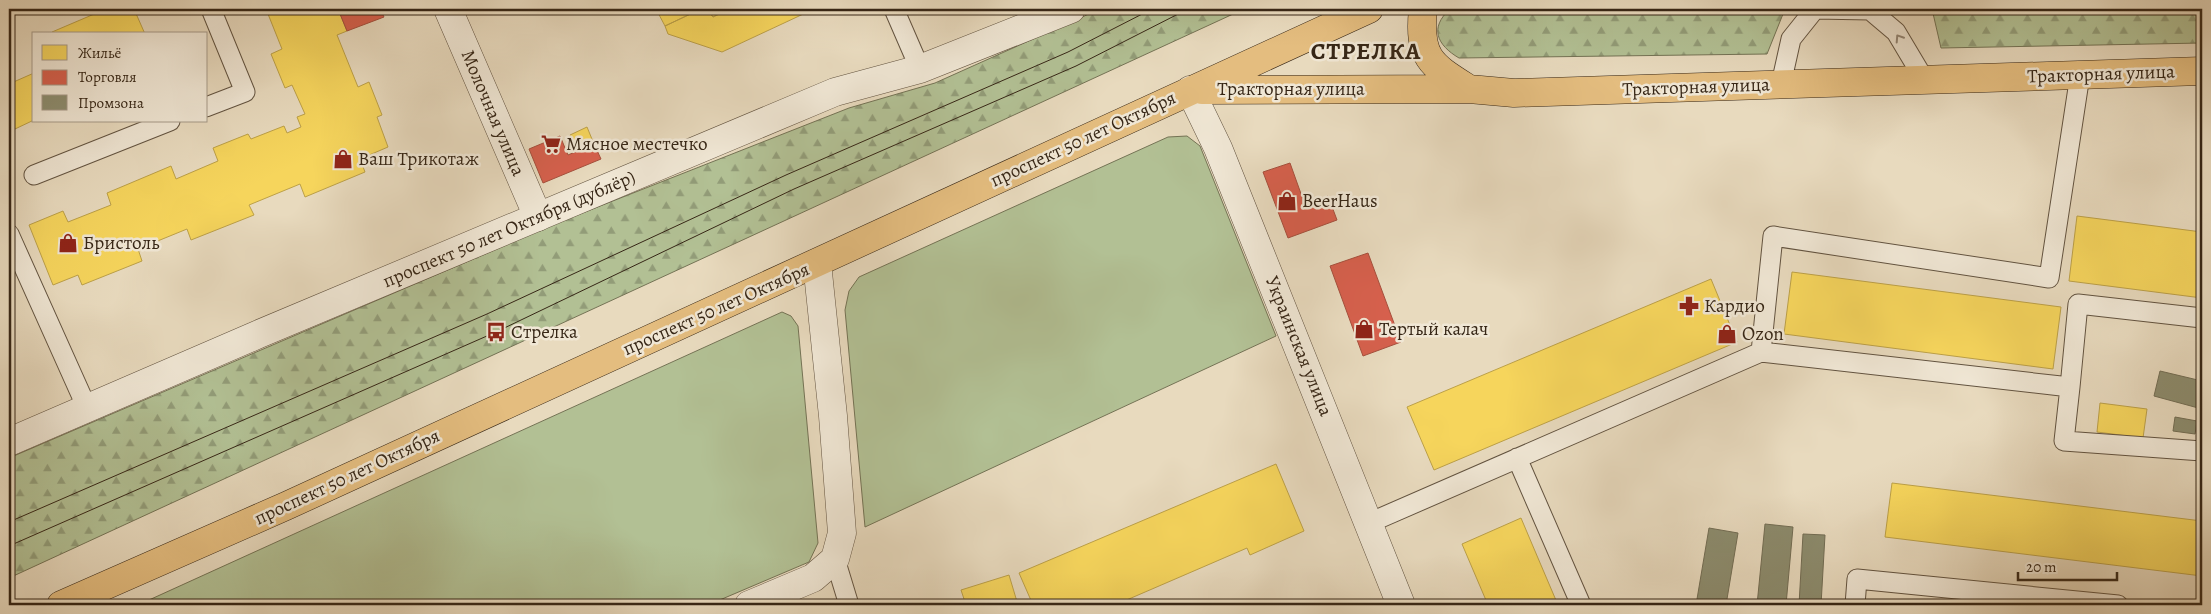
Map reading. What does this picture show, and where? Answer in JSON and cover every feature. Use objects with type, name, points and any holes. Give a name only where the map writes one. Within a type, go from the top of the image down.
[{"type":"main road","name":"проспект 50 лет Октября","points":[[61,605],[286,506],[1369,9]]},
{"type":"main road","points":[[1424,9],[1421,31],[1426,50],[1438,69],[1469,89]]},
{"type":"main road","name":"Тракторная улица","points":[[1190,90],[1469,89],[1514,93],[2202,70]]},
{"type":"street","name":"Молочная улица","points":[[448,9],[538,217]]},
{"type":"street","name":"проспект 50 лет Октября (дублёр)","points":[[9,442],[835,92],[920,70],[1071,9]]},
{"type":"street","name":"Украинская улица","points":[[1190,90],[1218,148],[1401,605]]},
{"type":"street","points":[[748,605],[813,578],[835,559],[842,533],[833,416],[816,263]]},
{"type":"lane","points":[[208,106],[245,92],[211,9]]},
{"type":"lane","points":[[894,9],[920,70]]},
{"type":"lane","points":[[1781,84],[1790,39],[1815,9],[1870,10],[1896,32],[1924,80]]},
{"type":"lane","points":[[1760,352],[1773,236],[2050,278],[2080,74]]},
{"type":"lane","points":[[34,175],[167,122]]},
{"type":"lane","points":[[9,234],[88,408]]},
{"type":"lane","points":[[2202,318],[2078,304],[2064,441],[2202,452]]},
{"type":"lane","points":[[1368,523],[1760,352],[2070,387]]},
{"type":"lane","points":[[1517,458],[1581,605]]},
{"type":"lane","points":[[835,559],[849,605]]},
{"type":"lane","points":[[1855,605],[1857,578],[2118,605]]},
{"type":"green space","points":[[1100,9],[1244,9],[9,578],[9,458],[562,221],[849,108],[935,83]]},
{"type":"green space","points":[[1450,9],[1785,9],[1767,54],[1459,58],[1445,48],[1438,36],[1439,23]]},
{"type":"green space","points":[[1932,9],[2202,9],[2202,43],[1941,48]]},
{"type":"green space","points":[[1187,136],[1200,146],[1276,336],[865,527],[845,310],[849,291],[859,277],[1168,137]]},
{"type":"green space","points":[[782,312],[791,316],[798,326],[818,543],[809,562],[708,605],[138,605]]},
{"type":"building: Жильё","points":[[106,9],[134,9],[144,32],[52,32]]},
{"type":"building: Жильё","points":[[266,9],[338,9],[347,31],[337,35],[358,87],[369,82],[382,115],[377,117],[388,147],[360,159],[365,172],[305,197],[300,184],[249,205],[254,215],[191,240],[187,229],[138,249],[142,261],[82,285],[78,275],[53,285],[29,225],[63,211],[68,222],[111,205],[107,193],[171,166],[176,179],[218,161],[213,148],[248,134],[251,139],[284,126],[287,133],[301,127],[297,117],[305,114],[292,85],[285,88],[271,54],[282,49]]},
{"type":"building: Жильё","points":[[656,9],[701,9],[665,26]]},
{"type":"building: Жильё","points":[[701,9],[707,9],[713,17],[729,9],[746,9],[748,13],[757,9],[814,9],[722,52],[668,34],[665,26]]},
{"type":"building: Жильё","points":[[707,9],[729,9],[713,17]]},
{"type":"building: Жильё","points":[[32,74],[32,121],[15,129],[9,116],[9,84]]},
{"type":"building: Жильё","points":[[587,127],[594,144],[577,151],[570,135]]},
{"type":"building: Жильё","points":[[2077,216],[2202,232],[2202,298],[2069,281]]},
{"type":"building: Жильё","points":[[1792,272],[2061,307],[2053,369],[1784,334]]},
{"type":"building: Жильё","points":[[1711,279],[1737,342],[1434,470],[1407,407]]},
{"type":"building: Жильё","points":[[2100,403],[2147,409],[2143,438],[2097,432]]},
{"type":"building: Жильё","points":[[1276,464],[1304,531],[1250,555],[1247,548],[1115,605],[1033,605],[1019,573]]},
{"type":"building: Жильё","points":[[1892,483],[2202,521],[2202,576],[1885,537]]},
{"type":"building: Жильё","points":[[1521,518],[1558,605],[1488,605],[1462,544]]},
{"type":"building: Жильё","points":[[1009,575],[1018,605],[966,605],[961,590]]},
{"type":"building: Торговля","points":[[338,9],[380,9],[384,17],[347,31]]},
{"type":"building: Торговля","points":[[560,136],[568,155],[594,144],[601,159],[543,183],[529,149]]},
{"type":"building: Торговля","points":[[1290,163],[1305,205],[1328,196],[1337,220],[1288,238],[1263,172]]},
{"type":"building: Торговля","points":[[1368,253],[1401,342],[1363,356],[1330,266]]},
{"type":"building: Промзона","points":[[2160,371],[2202,381],[2202,409],[2154,396]]},
{"type":"building: Промзона","points":[[2175,417],[2197,421],[2195,434],[2173,431]]},
{"type":"building: Промзона","points":[[1765,524],[1793,527],[1786,605],[1757,605]]},
{"type":"building: Промзона","points":[[1709,528],[1738,533],[1726,605],[1696,605]]},
{"type":"building: Промзона","points":[[1803,534],[1825,535],[1821,605],[1799,605]]},
{"type":"tram line","points":[[9,522],[487,314],[786,175],[1068,52],[1152,9]]},
{"type":"tram line","points":[[9,546],[496,332],[794,189],[1076,66],[1188,9]]},
{"type":"place","name":"Мясное местечко","points":[[551,144]]},
{"type":"place","name":"Ваш Трикотаж","points":[[343,159]]},
{"type":"place","name":"BeerHaus","points":[[1287,201]]},
{"type":"place","name":"Бристоль","points":[[68,243]]},
{"type":"place","name":"Кардио","points":[[1689,306]]},
{"type":"place","name":"Тертый калач","points":[[1364,329]]},
{"type":"place","name":"Стрелка","points":[[496,332]]},
{"type":"place","name":"Ozon","points":[[1727,334]]},
{"type":"district","name":"СТРЕЛКА","points":[[1366,51]]}]
